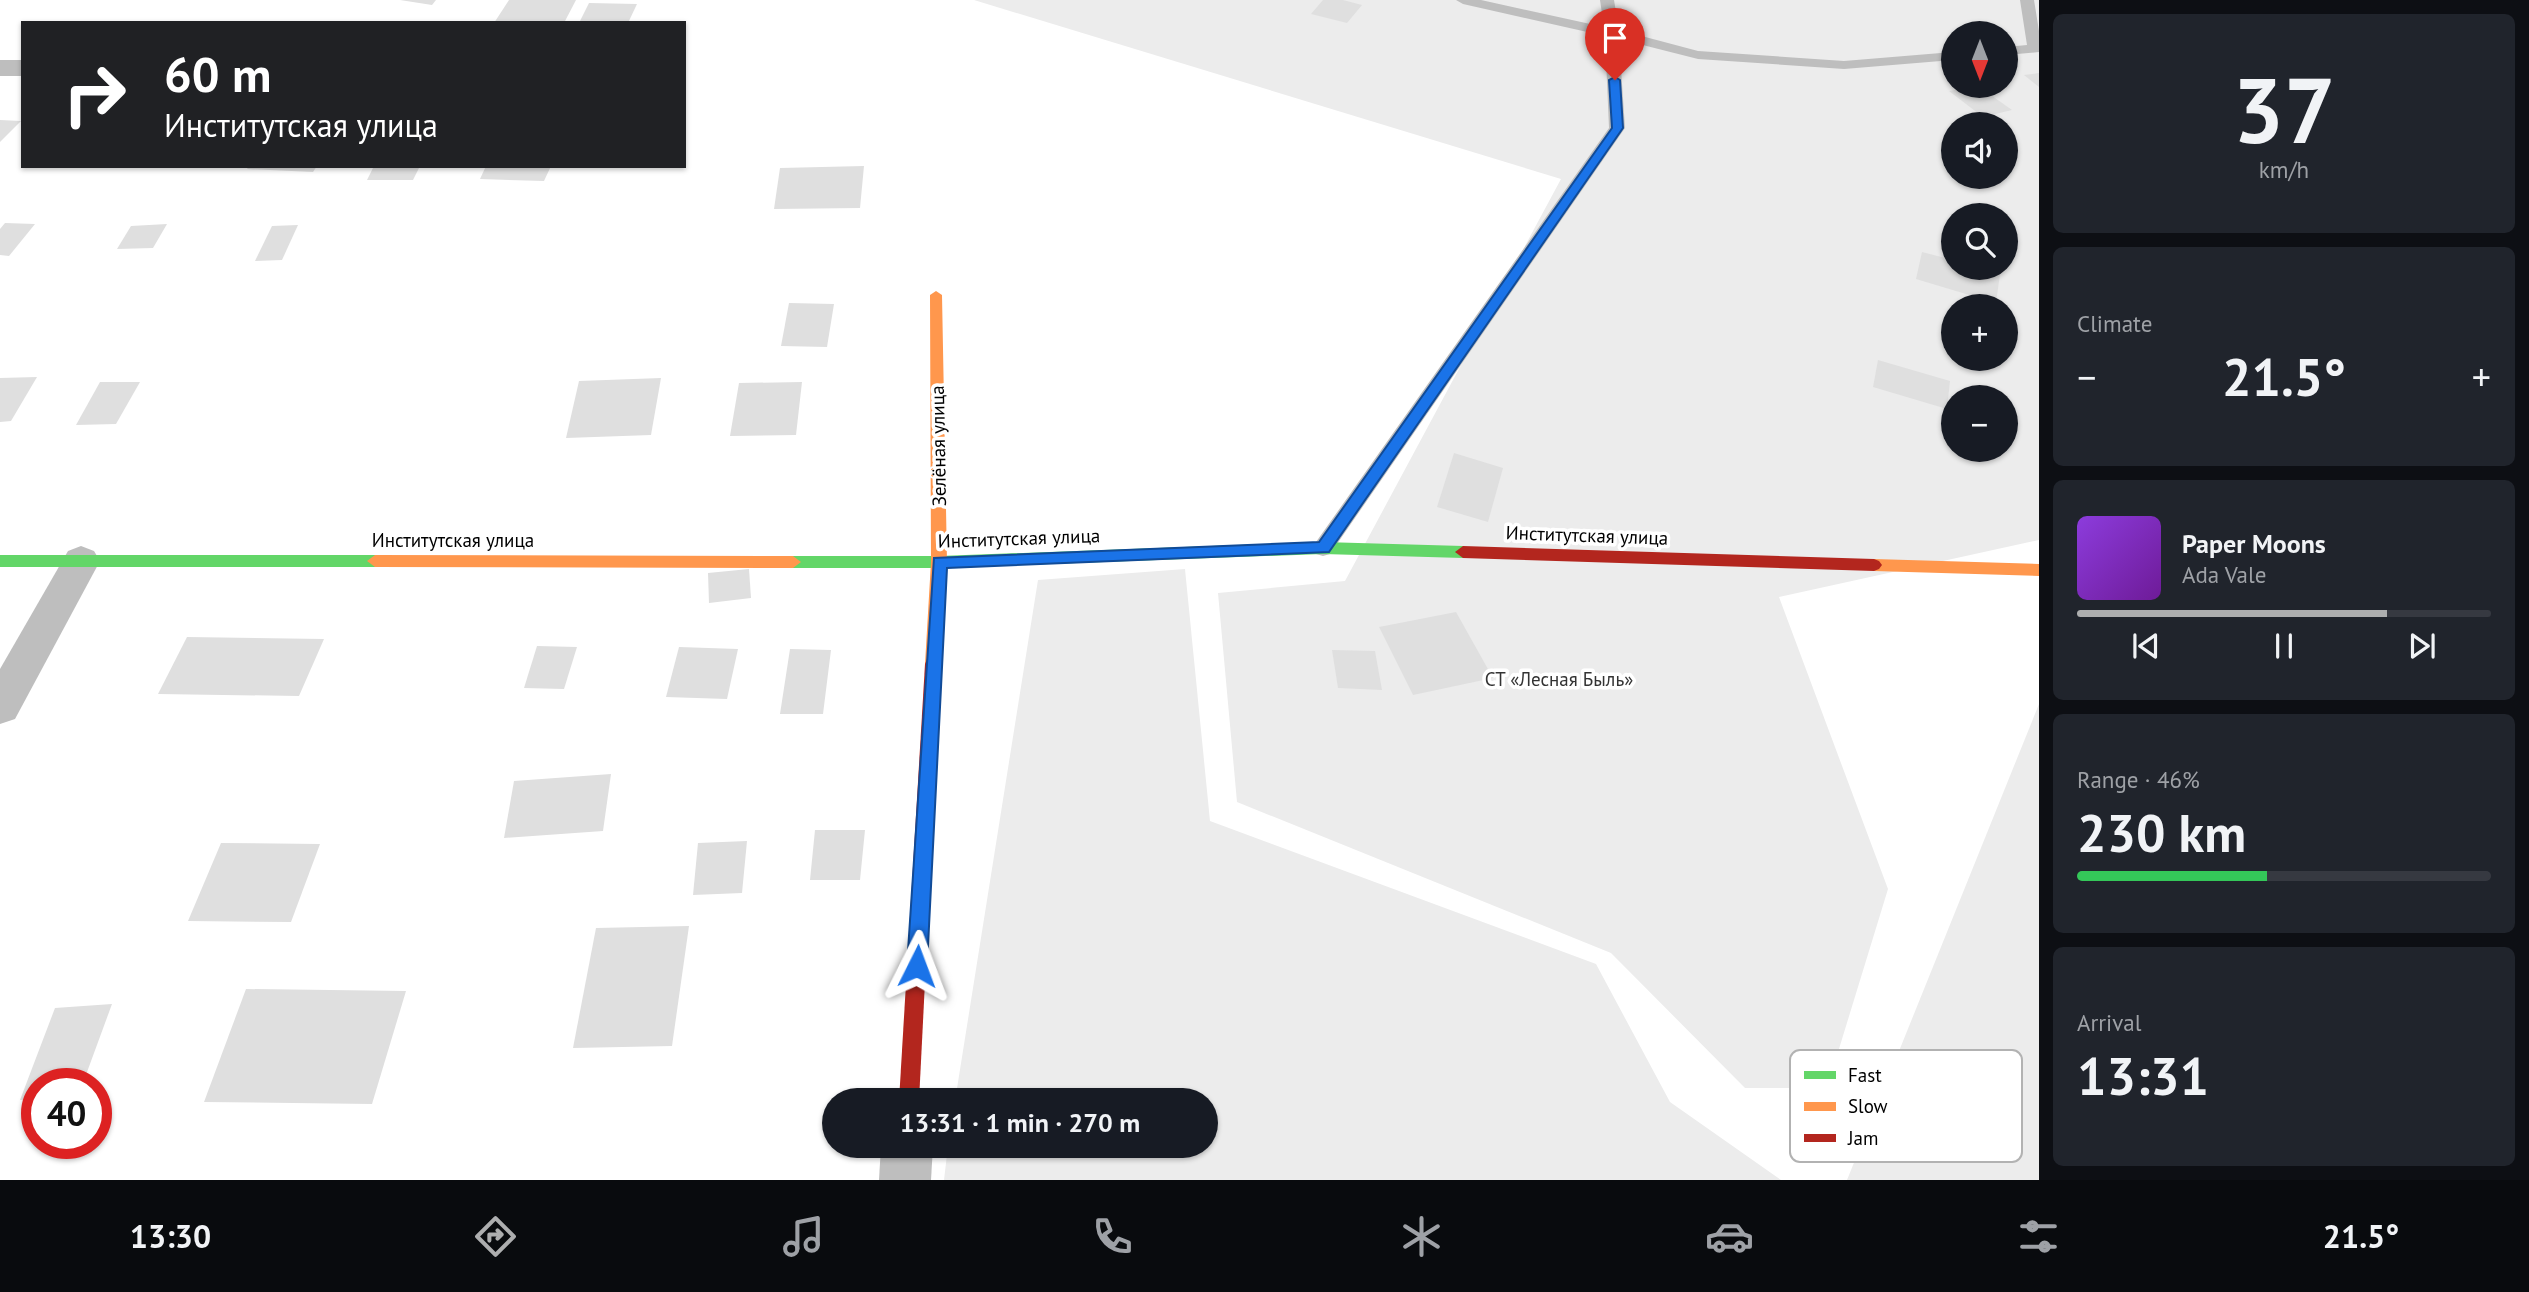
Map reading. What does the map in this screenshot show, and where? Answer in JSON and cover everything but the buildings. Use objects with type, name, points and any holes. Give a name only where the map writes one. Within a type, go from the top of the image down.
[{"type":"street","points":[[0,68],[21,68]]},
{"type":"street","name":"Зелёная улица","points":[[910,1088],[939,562],[936,295]]},
{"type":"street","name":"Институтская улица","points":[[0,561],[939,562],[1324,548],[2039,570]]},
{"type":"street","points":[[0,707],[81,561]]},
{"type":"street","points":[[905,1180],[906,1158]]},
{"type":"lane","points":[[1463,0],[1698,55],[1831,64],[1941,57]]},
{"type":"lane","points":[[1324,548],[1617,128],[1612,33],[1607,0]]},
{"type":"lane","points":[[2018,50],[2035,49],[2027,0]]},
{"type":"green space","name":"СТ «Лесная Быль»","points":[[974,0],[2039,0],[2039,540],[1779,597],[1888,889],[1839,1050],[1790,1050],[1790,1088],[1745,1088],[1611,953],[1237,802],[1218,593],[1345,581],[1561,179]]},
{"type":"green space","points":[[1185,569],[1210,821],[1596,964],[1670,1102],[1781,1180],[944,1180],[947,1158],[1218,1158],[1218,1088],[957,1088],[1038,580]]},
{"type":"green space","points":[[2039,704],[2039,1180],[1847,1180],[1854,1162],[2022,1162],[2022,1050],[1899,1050]]},
{"type":"traffic: fast","points":[[793,562],[939,562],[1323,548],[1463,552]]},
{"type":"traffic: fast","points":[[0,561],[375,561]]},
{"type":"traffic: slow","points":[[933,664],[939,562],[936,295]]},
{"type":"traffic: slow","points":[[375,561],[793,562]]},
{"type":"traffic: slow","points":[[1874,565],[2039,570]]},
{"type":"traffic: jam","points":[[1463,552],[1874,565]]},
{"type":"traffic: jam","points":[[910,1088],[933,664]]},
{"type":"route","points":[[917,966],[939,562],[1324,548],[1617,128],[1615,80]]}]
